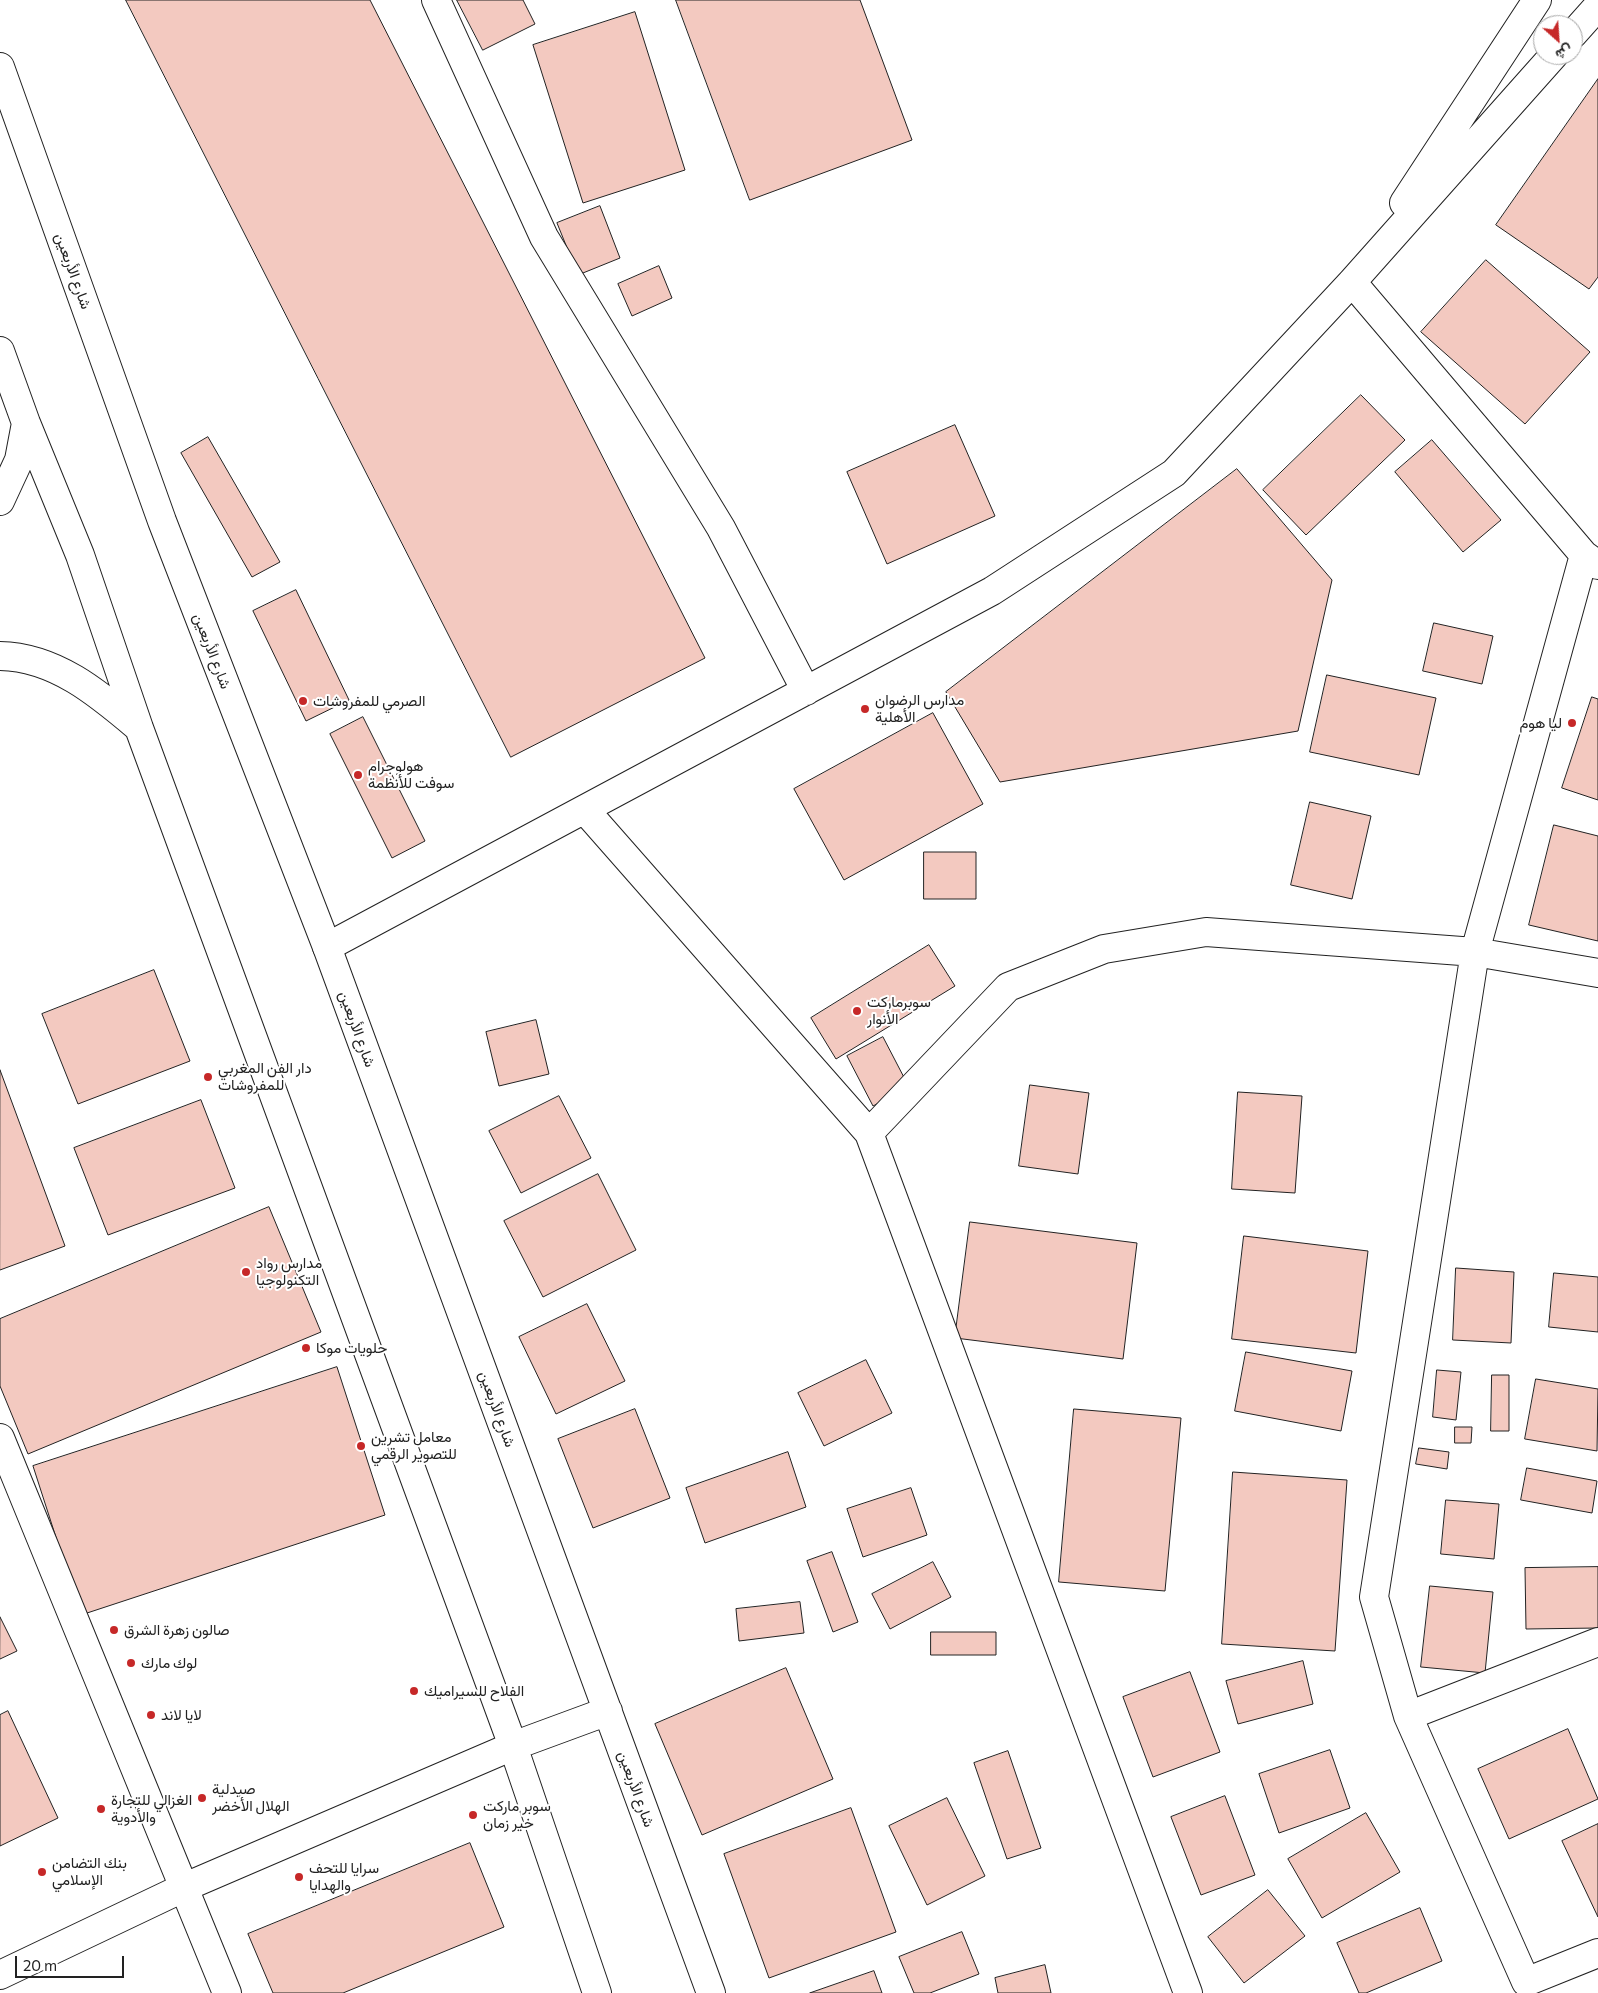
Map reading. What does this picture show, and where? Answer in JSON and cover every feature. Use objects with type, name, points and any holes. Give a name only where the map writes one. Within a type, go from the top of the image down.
[{"type":"street","points":[[436,0],[544,237],[721,528],[806,691]]},
{"type":"street","points":[[1352,282],[1537,0]]},
{"type":"street","points":[[1583,23],[1598,6]]},
{"type":"street","points":[[327,947],[992,591],[1174,473],[1352,282],[1545,65]]},
{"type":"street","name":"شارع الأربعين","points":[[0,67],[162,521],[327,947],[710,1993]]},
{"type":"street","points":[[1352,282],[1591,560],[1474,952],[1374,1597],[1408,1716],[1526,1982],[1598,1953]]},
{"type":"street","points":[[0,351],[26,423],[80,556],[139,728],[513,1746],[597,1993]]},
{"type":"street","points":[[0,501],[19,460],[26,423]]},
{"type":"street","points":[[0,656],[13,657],[62,671],[97,692],[139,728]]},
{"type":"street","points":[[586,810],[869,1133],[1188,1993]]},
{"type":"street","points":[[869,1133],[1008,987],[1104,949],[1206,932],[1474,952],[1598,973]]},
{"type":"street","points":[[0,1438],[227,1993]]},
{"type":"street","points":[[1408,1716],[1598,1642]]},
{"type":"street","points":[[0,1975],[185,1887],[513,1746],[608,1711]]},
{"type":"building","points":[[126,0],[370,0],[705,658],[511,757]]},
{"type":"building","points":[[457,0],[523,0],[535,24],[483,50]]},
{"type":"building","points":[[676,0],[860,0],[912,140],[750,200]]},
{"type":"building","points":[[635,12],[685,170],[583,203],[533,45]]},
{"type":"building","points":[[1598,79],[1598,277],[1589,289],[1496,225]]},
{"type":"building","points":[[600,206],[620,258],[578,275],[557,223]]},
{"type":"building","points":[[1486,260],[1590,352],[1525,424],[1421,332]]},
{"type":"building","points":[[659,266],[672,298],[632,316],[618,284]]},
{"type":"building","points":[[1361,395],[1405,440],[1306,535],[1263,490]]},
{"type":"building","points":[[955,425],[995,516],[887,564],[847,472]]},
{"type":"building","points":[[208,437],[280,562],[252,577],[181,453]]},
{"type":"building","points":[[1432,440],[1501,520],[1463,552],[1395,472]]},
{"type":"building","points":[[1237,469],[1332,580],[1298,731],[1000,782],[946,692]]},
{"type":"building","points":[[296,590],[349,700],[306,721],[253,611]]},
{"type":"building","points":[[1434,623],[1493,636],[1482,684],[1423,671]]},
{"type":"building","points":[[1327,675],[1436,698],[1419,775],[1310,752]]},
{"type":"building","points":[[1592,697],[1598,699],[1598,800],[1562,788]]},
{"type":"building","points":[[933,713],[983,804],[844,880],[794,789]]},
{"type":"building","points":[[363,717],[425,841],[392,858],[330,734]]},
{"type":"building","points":[[1310,802],[1371,816],[1352,899],[1291,885]]},
{"type":"building","points":[[1554,825],[1598,836],[1598,941],[1529,925]]},
{"type":"building","points":[[924,852],[976,852],[976,899],[924,899]]},
{"type":"building","points":[[929,945],[955,986],[836,1059],[811,1018]]},
{"type":"building","points":[[154,970],[190,1061],[78,1104],[42,1014]]},
{"type":"building","points":[[536,1020],[549,1074],[499,1086],[486,1032]]},
{"type":"building","points":[[883,1037],[909,1087],[873,1106],[847,1056]]},
{"type":"building","points":[[0,1070],[65,1246],[0,1270]]},
{"type":"building","points":[[1030,1085],[1089,1093],[1078,1174],[1019,1166]]},
{"type":"building","points":[[1238,1092],[1302,1096],[1295,1193],[1232,1189]]},
{"type":"building","points":[[559,1096],[591,1158],[521,1193],[489,1131]]},
{"type":"building","points":[[201,1100],[235,1188],[108,1235],[74,1148]]},
{"type":"building","points":[[598,1174],[636,1250],[543,1297],[504,1221]]},
{"type":"building","points":[[269,1207],[321,1332],[28,1454],[0,1386],[0,1319]]},
{"type":"building","points":[[970,1222],[1137,1243],[1123,1359],[955,1338]]},
{"type":"building","points":[[1244,1236],[1368,1251],[1356,1353],[1232,1339]]},
{"type":"building","points":[[1456,1268],[1514,1272],[1511,1343],[1453,1340]]},
{"type":"building","points":[[1554,1273],[1598,1277],[1598,1332],[1549,1327]]},
{"type":"building","points":[[587,1304],[625,1381],[556,1414],[519,1337]]},
{"type":"building","points":[[1246,1352],[1352,1371],[1341,1431],[1235,1411]]},
{"type":"building","points":[[866,1360],[892,1413],[824,1446],[798,1393]]},
{"type":"building","points":[[337,1367],[385,1515],[81,1615],[33,1466]]},
{"type":"building","points":[[1437,1370],[1461,1372],[1456,1420],[1433,1417]]},
{"type":"building","points":[[1492,1375],[1509,1375],[1509,1431],[1491,1431]]},
{"type":"building","points":[[1536,1379],[1598,1389],[1597,1451],[1525,1439]]},
{"type":"building","points":[[635,1409],[670,1498],[593,1528],[558,1439]]},
{"type":"building","points":[[1074,1409],[1181,1418],[1165,1591],[1059,1582]]},
{"type":"building","points":[[1455,1427],[1472,1427],[1471,1443],[1455,1443]]},
{"type":"building","points":[[1419,1448],[1449,1452],[1447,1469],[1416,1464]]},
{"type":"building","points":[[788,1452],[806,1507],[705,1543],[686,1488]]},
{"type":"building","points":[[1527,1468],[1597,1481],[1592,1513],[1521,1500]]},
{"type":"building","points":[[1233,1472],[1347,1480],[1335,1651],[1222,1644]]},
{"type":"building","points":[[911,1488],[927,1535],[863,1557],[847,1509]]},
{"type":"building","points":[[1446,1500],[1499,1504],[1494,1559],[1441,1554]]},
{"type":"building","points":[[832,1552],[858,1622],[833,1632],[807,1561]]},
{"type":"building","points":[[933,1562],[951,1597],[890,1629],[872,1594]]},
{"type":"building","points":[[1598,1567],[1598,1628],[1526,1629],[1525,1568]]},
{"type":"building","points":[[1430,1586],[1493,1592],[1485,1673],[1421,1667]]},
{"type":"building","points":[[800,1602],[804,1633],[739,1641],[736,1609]]},
{"type":"building","points":[[0,1617],[17,1651],[0,1659]]},
{"type":"building","points":[[931,1632],[996,1632],[996,1655],[931,1655]]},
{"type":"building","points":[[1303,1661],[1313,1704],[1238,1724],[1226,1681]]},
{"type":"building","points":[[786,1668],[833,1779],[702,1835],[655,1724]]},
{"type":"building","points":[[1190,1672],[1220,1752],[1153,1777],[1123,1697]]},
{"type":"building","points":[[8,1711],[58,1818],[0,1846],[0,1715]]},
{"type":"building","points":[[1568,1729],[1598,1799],[1509,1839],[1478,1769]]},
{"type":"building","points":[[1330,1750],[1350,1808],[1279,1833],[1259,1774]]},
{"type":"building","points":[[1008,1751],[1041,1848],[1007,1859],[974,1763]]},
{"type":"building","points":[[1225,1796],[1255,1875],[1201,1895],[1171,1817]]},
{"type":"building","points":[[947,1798],[985,1876],[927,1905],[889,1826]]},
{"type":"building","points":[[851,1808],[896,1932],[769,1978],[724,1854]]},
{"type":"building","points":[[1366,1813],[1400,1872],[1322,1918],[1288,1859]]},
{"type":"building","points":[[1598,1824],[1598,1917],[1562,1841]]},
{"type":"building","points":[[470,1843],[504,1927],[343,1993],[273,1993],[248,1934]]},
{"type":"building","points":[[1268,1890],[1305,1936],[1244,1983],[1208,1937]]},
{"type":"building","points":[[1420,1908],[1442,1961],[1366,1993],[1359,1993],[1337,1943]]},
{"type":"building","points":[[962,1932],[979,1974],[930,1993],[914,1993],[899,1957]]},
{"type":"building","points":[[1045,1965],[1051,1993],[998,1993],[995,1978]]},
{"type":"building","points":[[874,1971],[882,1993],[810,1993]]},
{"type":"place","name":"الصرمي للمفروشات","points":[[303,701]]},
{"type":"place","name":"مدارس الرضوان الأهلية","points":[[865,709]]},
{"type":"place","name":"ليا هوم","points":[[1572,723]]},
{"type":"place","name":"هولوجرام سوفت للأنظمة","points":[[358,775]]},
{"type":"place","name":"سوبرماركت الأنوار","points":[[857,1011]]},
{"type":"place","name":"دار الفن المغربي للمفروشات","points":[[208,1077]]},
{"type":"place","name":"مدارس رواد التكنولوجيا","points":[[246,1272]]},
{"type":"place","name":"حلويات موكا","points":[[306,1348]]},
{"type":"place","name":"معامل تشرين للتصوير الرقمي","points":[[361,1446]]},
{"type":"place","name":"صالون زهرة الشرق","points":[[114,1630]]},
{"type":"place","name":"لوك مارك","points":[[131,1663]]},
{"type":"place","name":"الفلاح للسيراميك","points":[[414,1691]]},
{"type":"place","name":"لايا لاند","points":[[151,1715]]},
{"type":"place","name":"صيدلية الهلال الأخضر","points":[[202,1798]]},
{"type":"place","name":"الغزالي للتجارة والأدوية","points":[[101,1809]]},
{"type":"place","name":"سوبر ماركت خير زمان","points":[[473,1815]]},
{"type":"place","name":"بنك التضامن الإسلامي","points":[[42,1872]]},
{"type":"place","name":"سرايا للتحف والهدايا","points":[[299,1877]]}]
